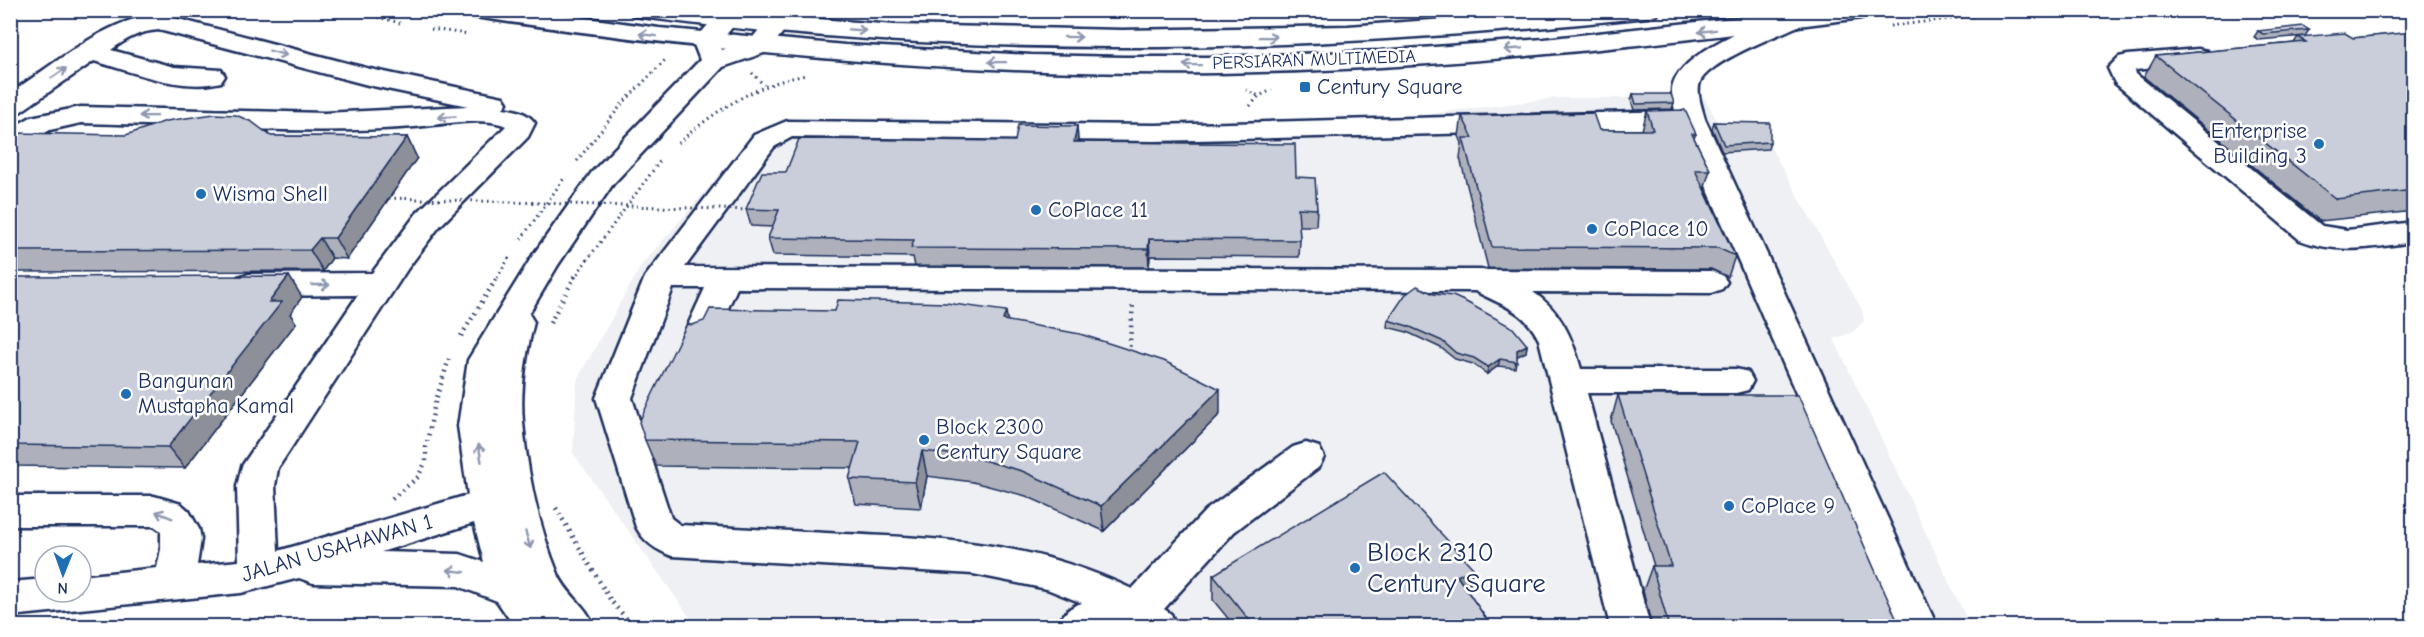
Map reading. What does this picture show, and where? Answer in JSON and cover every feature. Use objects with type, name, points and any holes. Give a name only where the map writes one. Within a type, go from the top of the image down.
[{"type":"main road","points":[[475,10],[710,52],[758,46],[783,17]]},
{"type":"main road","name":"PERSIARAN MULTIMEDIA","points":[[641,10],[783,17],[957,35],[1198,39],[1442,30],[1648,10]]},
{"type":"main road","name":"PERSIARAN MULTIMEDIA","points":[[758,46],[982,61],[1218,65],[1418,56],[1592,44],[1869,10]]},
{"type":"main road","points":[[574,627],[541,584],[519,504],[505,421],[509,357],[523,297],[544,262],[602,178],[710,52],[732,15]]},
{"type":"main road","points":[[1789,21],[1713,56],[1690,75],[1686,84],[1691,119],[1917,627]]},
{"type":"main road","points":[[10,106],[120,32],[144,23],[172,24],[369,77],[483,99],[499,105],[521,123],[518,131],[428,220],[381,284],[260,466],[256,486],[272,569],[460,570],[511,589],[536,627]]},
{"type":"main road","points":[[179,116],[239,42]]},
{"type":"main road","points":[[91,52],[173,75],[212,76]]},
{"type":"main road","points":[[2223,54],[2128,63],[2121,68],[2121,72],[2124,77],[2311,233],[2338,240],[2414,232]]},
{"type":"main road","points":[[10,141],[41,123],[81,115],[365,121],[511,116]]},
{"type":"main road","points":[[1142,622],[1094,589],[1030,566],[954,555],[672,540],[655,527],[614,398],[661,277],[764,141],[787,129],[1155,133],[1691,119]]},
{"type":"main road","points":[[968,131],[1012,153]]},
{"type":"main road","points":[[1083,153],[1155,133]]},
{"type":"main road","points":[[661,277],[1711,282]]},
{"type":"main road","points":[[700,336],[726,277]]},
{"type":"main road","points":[[1471,281],[1504,289],[1520,297],[1541,314],[1556,340],[1630,627]]},
{"type":"main road","points":[[226,285],[381,284]]},
{"type":"main road","points":[[1567,381],[1736,381]]},
{"type":"main road","points":[[1142,622],[1220,521],[1306,457]]},
{"type":"main road","points":[[511,589],[519,504]]},
{"type":"main road","name":"JALAN USAHAWAN 1","points":[[10,598],[241,577],[519,504]]},
{"type":"main road","points":[[10,511],[154,511],[167,514],[178,522],[183,533],[173,584]]},
{"type":"main road","points":[[1078,627],[1084,619],[1142,622]]},
{"type":"path","points":[[351,10],[400,23]]},
{"type":"path","points":[[670,149],[713,117],[764,85],[781,79],[814,75]]},
{"type":"path","points":[[1238,88],[1259,96]]},
{"type":"path","points":[[547,329],[577,272],[664,155]]},
{"type":"path","points":[[389,198],[756,210]]},
{"type":"path","points":[[1128,362],[1136,279]]},
{"type":"path","points":[[519,504],[633,627]]},
{"type":"shaded area","name":"Century Square","points":[[1557,98],[1705,98],[1717,121],[1757,123],[1862,310],[1864,321],[1853,332],[1834,339],[1970,626],[696,626],[573,453],[577,380],[641,266],[757,131],[785,120],[956,119],[1143,124],[1307,123],[1396,118]]},
{"type":"building","points":[[2303,26],[2309,30],[2263,34],[2258,31]]},
{"type":"building","name":"Enterprise Building 3","points":[[2414,32],[2414,190],[2336,199],[2156,56],[2306,42],[2298,37],[2345,33],[2353,38]]},
{"type":"building","points":[[1633,94],[1671,94],[1674,103],[1636,104]]},
{"type":"building","name":"CoPlace 10","points":[[1685,110],[1696,134],[1692,134],[1710,170],[1695,170],[1735,256],[1718,248],[1492,247],[1463,138],[1473,138],[1462,116],[1593,113],[1599,130],[1653,130],[1647,111]]},
{"type":"building","name":"Wisma Shell","points":[[214,114],[236,115],[252,122],[271,136],[407,137],[335,238],[320,238],[310,250],[10,251],[10,135],[13,133],[126,135],[166,121]]},
{"type":"building","points":[[1714,122],[1770,123],[1770,142],[1724,145]]},
{"type":"building","name":"CoPlace 11","points":[[1018,125],[1077,126],[1074,142],[1295,144],[1296,177],[1315,178],[1317,209],[1298,208],[1300,240],[1149,239],[1148,249],[911,248],[914,240],[768,238],[779,210],[746,209],[762,172],[786,172],[799,139],[1015,141]]},
{"type":"building","name":"Bangunan Mustapha Kamal","points":[[289,276],[269,302],[282,302],[168,447],[10,445],[10,277]]},
{"type":"building","points":[[1417,286],[1434,294],[1453,296],[1513,328],[1527,345],[1517,350],[1517,362],[1500,359],[1488,367],[1474,358],[1456,353],[1442,341],[1388,320],[1405,295]]},
{"type":"building","name":"Block 2300 Century Square","points":[[838,300],[946,303],[1006,311],[1003,320],[1080,334],[1164,361],[1220,389],[1101,506],[1022,471],[968,456],[922,451],[915,482],[849,479],[860,442],[645,440],[639,422],[687,324],[692,325],[704,321],[710,309],[835,311]]},
{"type":"building","name":"CoPlace 9","points":[[1618,395],[1798,395],[1900,627],[1669,627],[1652,566],[1671,566]]},
{"type":"building","name":"Block 2310 Century Square","points":[[1384,472],[1473,568],[1457,576],[1492,627],[1255,627],[1213,575]]},
{"type":"place","name":"Century Square","points":[[1305,87]]},
{"type":"place","name":"Enterprise Building 3","points":[[2319,144]]},
{"type":"place","name":"Wisma Shell","points":[[201,194]]},
{"type":"place","name":"CoPlace 11","points":[[1036,210]]},
{"type":"place","name":"CoPlace 10","points":[[1592,229]]},
{"type":"place","name":"Bangunan Mustapha Kamal","points":[[126,394]]},
{"type":"place","name":"Block 2300 Century Square","points":[[924,440]]},
{"type":"place","name":"CoPlace 9","points":[[1729,506]]},
{"type":"place","name":"Block 2310 Century Square","points":[[1355,568]]}]
